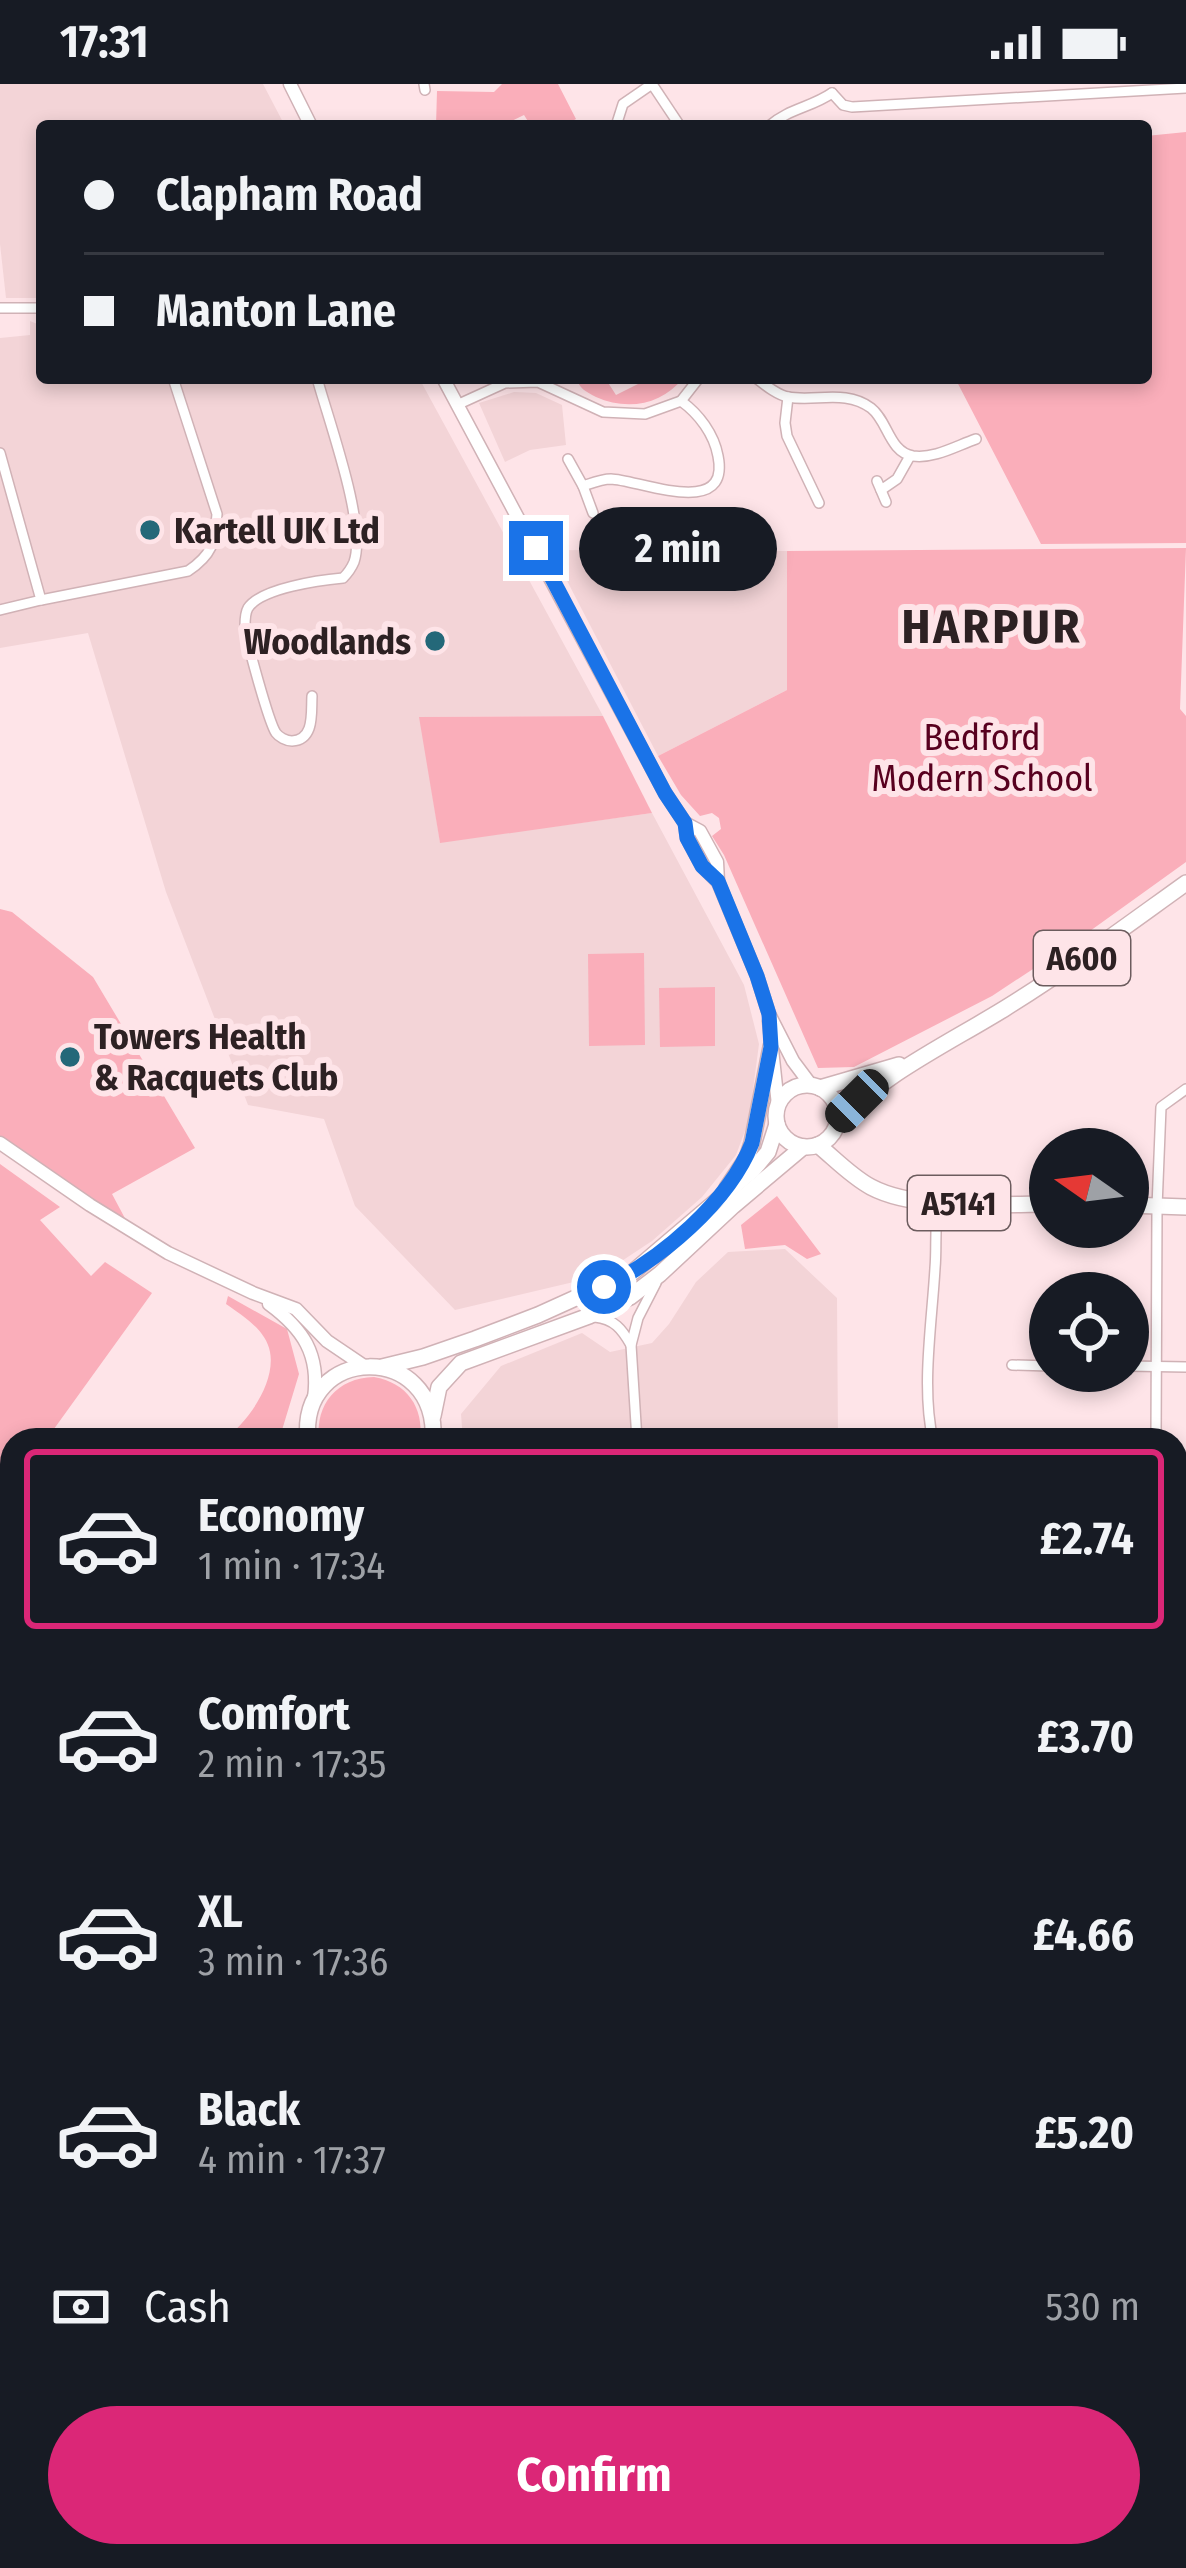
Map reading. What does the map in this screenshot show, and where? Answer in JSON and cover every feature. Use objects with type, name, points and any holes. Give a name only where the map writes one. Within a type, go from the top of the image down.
[{"type":"main road","name":"A600","points":[[433,1416],[439,1387],[461,1363],[613,1306],[660,1274],[774,1170],[836,1126],[857,1101],[1076,963],[1186,883]]},
{"type":"main road","points":[[722,1196],[752,1143],[771,1047]]},
{"type":"main road","name":"A600","points":[[778,1105],[794,1088],[815,1087],[914,1061]]},
{"type":"main road","points":[[815,1087],[833,1100],[844,1166]]},
{"type":"main road","points":[[382,1367],[538,1315],[633,1272],[764,1158],[777,1124],[778,1105]]},
{"type":"main road","points":[[777,1124],[787,1141],[811,1146]]},
{"type":"main road","name":"A5141","points":[[811,1146],[871,1187],[902,1200],[1029,1204]]},
{"type":"main road","points":[[1149,1206],[1186,1207]]},
{"type":"main road","points":[[538,1315],[560,1316],[599,1304],[613,1306]]},
{"type":"main road","points":[[306,1428],[320,1390],[340,1373],[364,1366],[400,1373],[415,1384],[433,1416],[433,1428]]},
{"type":"street","points":[[290,84],[308,120]]},
{"type":"street","points":[[618,120],[623,104],[652,84],[676,120]]},
{"type":"street","points":[[777,120],[835,89],[843,105],[852,106],[1186,88]]},
{"type":"street","points":[[0,308],[36,308]]},
{"type":"street","points":[[0,610],[188,571],[205,560],[215,538],[217,514],[175,384]]},
{"type":"street","points":[[312,696],[311,727],[303,737],[293,741],[276,734],[244,620],[249,606],[259,598],[318,580],[343,578],[353,566],[354,512],[319,384]]},
{"type":"street","points":[[446,384],[685,823],[687,838],[702,866],[718,881],[769,1014],[793,1061],[815,1087]]},
{"type":"street","points":[[459,404],[503,384]]},
{"type":"street","points":[[544,384],[603,412],[625,415],[682,401],[695,384]]},
{"type":"street","points":[[561,390],[565,384]]},
{"type":"street","points":[[766,384],[788,397],[823,396],[870,407],[893,443],[910,456],[930,457],[976,439]]},
{"type":"street","points":[[788,397],[787,436],[819,503]]},
{"type":"street","points":[[584,487],[611,479],[690,493],[711,485],[717,476],[718,452],[700,418],[682,401]]},
{"type":"street","points":[[886,502],[879,486],[897,479],[910,456]]},
{"type":"street","points":[[1,459],[41,600]]},
{"type":"street","points":[[568,459],[593,513]]},
{"type":"street","points":[[800,493],[813,490]]},
{"type":"street","points":[[769,1014],[778,1105]]},
{"type":"street","points":[[1156,1428],[1161,1107],[1186,1089]]},
{"type":"street","points":[[0,1143],[135,1234],[180,1259],[296,1309],[327,1341],[364,1366]]},
{"type":"street","points":[[932,1428],[928,1370],[939,1202]]},
{"type":"street","points":[[636,1428],[632,1345],[660,1274]]},
{"type":"street","points":[[253,1293],[292,1323],[308,1346],[317,1374],[314,1400]]},
{"type":"street","points":[[613,1306],[632,1317],[635,1328]]},
{"type":"street","points":[[589,1316],[615,1323],[632,1345]]},
{"type":"street","points":[[1012,1365],[1029,1365]]},
{"type":"street","points":[[1149,1367],[1186,1367]]},
{"type":"shaded area","points":[[0,84],[263,84],[282,120],[36,120],[36,298],[6,298],[0,244]]},
{"type":"shaded area","points":[[30,321],[36,324],[36,384],[422,384],[603,716],[420,717],[440,842],[652,813],[744,985],[759,1044],[749,1120],[736,1155],[702,1197],[652,1241],[599,1276],[455,1310],[355,1206],[324,1119],[248,1105],[166,892],[88,633],[0,648],[0,338],[30,335]]},
{"type":"shaded area","points":[[514,392],[536,393],[562,405],[566,445],[530,450],[505,462],[479,403]]},
{"type":"shaded area","points":[[551,550],[787,551],[787,690],[658,756]]},
{"type":"shaded area","points":[[785,1249],[837,1298],[838,1428],[462,1428],[461,1414],[501,1366],[582,1333],[610,1352],[652,1343],[696,1282],[728,1252]]},
{"type":"green space","points":[[502,84],[558,84],[576,119],[527,120],[524,115],[514,120],[436,120],[437,91],[494,92]]},
{"type":"green space","points":[[1186,132],[1186,543],[1041,544],[958,384],[1152,384],[1152,135]]},
{"type":"green space","points":[[609,384],[616,395],[638,384],[678,384],[654,400],[632,404],[596,397],[579,385]]},
{"type":"green space","name":"Bedford Modern School","points":[[1186,548],[1180,709],[1186,716],[1186,862],[992,996],[854,1067],[818,1068],[712,836],[721,829],[719,818],[712,813],[700,816],[658,756],[787,690],[787,551]]},
{"type":"green space","points":[[603,716],[652,813],[440,843],[419,717]]},
{"type":"green space","name":"Towers Health & Racquets Club","points":[[0,909],[12,912],[93,977],[195,1148],[112,1194],[128,1224],[0,1137]]},
{"type":"green space","points":[[644,953],[645,1045],[589,1046],[588,954]]},
{"type":"green space","points":[[715,987],[715,1046],[660,1047],[659,988]]},
{"type":"green space","points":[[0,1164],[60,1207],[40,1220],[91,1276],[105,1262],[152,1293],[55,1428],[0,1428]]},
{"type":"green space","points":[[777,1196],[821,1254],[807,1259],[785,1245],[745,1249],[741,1225]]},
{"type":"green space","points":[[228,1296],[287,1329],[299,1374],[283,1428],[236,1428],[264,1389],[270,1352],[253,1324],[226,1304]]},
{"type":"green space","points":[[361,1379],[386,1380],[404,1391],[416,1407],[421,1428],[319,1428],[331,1395]]},
{"type":"place","name":"Kartell UK Ltd","points":[[150,530]]},
{"type":"place","name":"Woodlands","points":[[435,641]]},
{"type":"place","name":"Towers Health & Racquets Club","points":[[70,1057]]},
{"type":"district","name":"HARPUR","points":[[992,626]]},
{"type":"route","points":[[536,548],[685,823],[687,838],[702,866],[718,881],[769,1014],[771,1047],[746,1158],[722,1196],[633,1272],[604,1287]]}]
